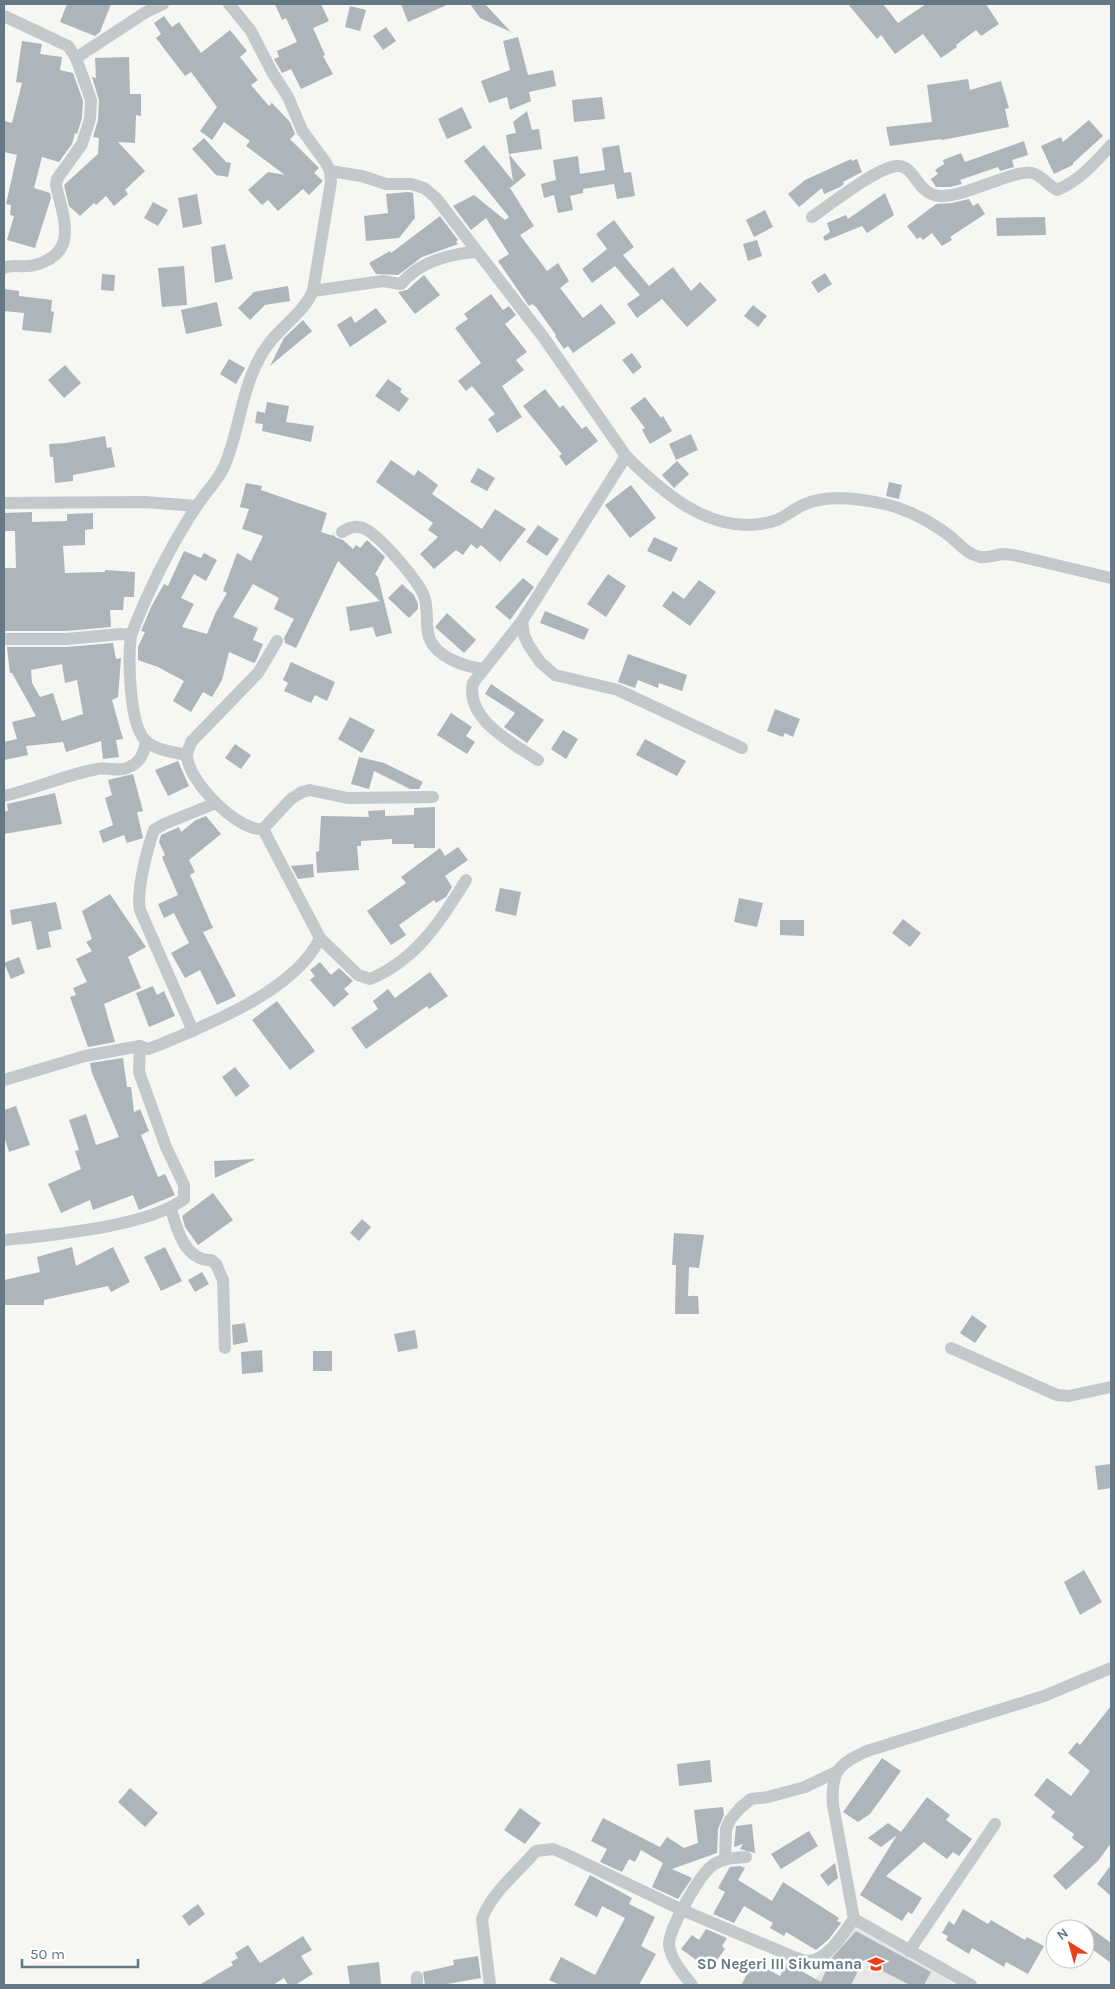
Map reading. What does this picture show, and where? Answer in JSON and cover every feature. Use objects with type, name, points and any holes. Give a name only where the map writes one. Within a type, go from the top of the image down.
[{"type":"street","points":[[76,58],[146,12],[163,4]]},
{"type":"street","points":[[187,755],[159,749],[146,741],[139,731],[131,694],[129,651],[131,635],[144,601],[196,506],[217,481],[225,465],[244,395],[262,353],[273,337],[307,304],[313,291],[331,182],[330,171],[326,163],[302,130],[288,97],[251,31],[229,4]]},
{"type":"street","points":[[4,16],[63,42],[73,50],[91,100],[82,144],[57,178],[56,184],[66,220],[65,235],[60,250],[53,258],[28,266],[4,268]]},
{"type":"street","points":[[812,217],[873,176],[898,166],[909,169],[922,189],[931,196],[962,193],[1019,174],[1030,173],[1040,176],[1057,190],[1072,183],[1093,165],[1111,144]]},
{"type":"street","points":[[330,171],[362,176],[386,184],[411,184],[424,188],[436,198],[455,220],[476,252],[544,338],[626,456],[682,504],[730,524],[756,525],[771,521],[805,504],[826,498],[858,500],[890,506],[930,524],[946,533],[962,548],[981,557],[1003,554],[1018,556],[1111,578]]},
{"type":"street","points":[[313,291],[383,281],[401,284],[423,265],[460,253],[476,252]]},
{"type":"street","points":[[538,760],[497,732],[473,703],[471,694],[473,683],[522,621],[626,456]]},
{"type":"street","points":[[4,503],[145,502],[196,506]]},
{"type":"street","points":[[342,532],[353,527],[361,527],[380,540],[418,586],[424,597],[428,633],[433,645],[466,667],[484,669]]},
{"type":"street","points":[[522,621],[524,635],[528,644],[540,662],[555,675],[618,690],[742,748]]},
{"type":"street","points":[[4,640],[131,635]]},
{"type":"street","points":[[263,829],[248,826],[209,797],[195,776],[187,755],[191,742],[258,672],[277,642]]},
{"type":"street","points":[[4,796],[31,790],[98,768],[126,769],[140,759],[145,752],[146,741]]},
{"type":"street","points":[[263,829],[291,798],[310,790],[347,798],[433,797]]},
{"type":"street","points":[[192,1031],[140,910],[138,900],[139,885],[154,830],[164,824],[216,803]]},
{"type":"street","points":[[263,829],[320,938],[358,975],[370,979],[395,964],[424,942],[443,917],[466,880]]},
{"type":"street","points":[[4,1080],[85,1056],[140,1046],[148,1049],[192,1031],[243,1008],[261,996],[300,965],[314,951],[320,938]]},
{"type":"street","points":[[4,1240],[128,1222],[171,1209],[184,1199],[185,1190],[166,1147],[139,1072],[140,1046]]},
{"type":"street","points":[[171,1209],[176,1227],[188,1249],[201,1260],[211,1260],[220,1270],[225,1348]]},
{"type":"street","points":[[951,1348],[1057,1395],[1070,1396],[1111,1387]]},
{"type":"street","points":[[725,1859],[726,1829],[730,1820],[740,1808],[751,1799],[768,1797],[805,1787],[836,1772],[848,1759],[867,1751],[1044,1696],[1111,1668]]},
{"type":"street","points":[[836,1772],[832,1788],[833,1805],[854,1919],[909,1952],[971,1985]]},
{"type":"street","points":[[909,1952],[995,1824]]},
{"type":"street","points":[[490,1985],[482,1919],[493,1899],[536,1851],[553,1849],[563,1853],[682,1910],[794,1957],[808,1961],[819,1958],[830,1949],[854,1919]]},
{"type":"street","points":[[692,1985],[672,1955],[669,1946],[670,1938],[682,1910],[703,1875],[712,1865],[725,1859],[746,1857]]},
{"type":"shaded area","name":"SD Negeri III Sikumana","points":[[852,1923],[947,1974],[952,1983],[951,1985],[813,1985],[829,1953]]},
{"type":"building","points":[[67,4],[111,4],[100,32],[95,36],[60,22]]},
{"type":"building","points":[[275,4],[321,4],[329,21],[313,28],[325,55],[323,56],[333,74],[301,89],[291,69],[282,73],[274,59],[279,57],[277,51],[297,42],[286,18],[282,20]]},
{"type":"building","points":[[401,4],[449,4],[408,22]]},
{"type":"building","points":[[470,4],[485,4],[511,32],[480,18]]},
{"type":"building","points":[[848,4],[883,4],[898,23],[926,4],[986,4],[999,24],[981,36],[976,30],[941,58],[923,34],[895,54],[881,35],[877,39]]},
{"type":"building","points":[[350,6],[366,10],[360,31],[345,27]]},
{"type":"building","points":[[164,16],[172,27],[179,22],[201,53],[230,30],[247,51],[240,57],[258,80],[251,85],[269,106],[272,103],[290,122],[295,134],[290,139],[319,168],[314,173],[323,181],[309,195],[303,189],[278,211],[268,200],[262,205],[248,190],[268,172],[285,175],[246,146],[250,141],[224,122],[212,140],[200,131],[217,107],[191,72],[185,76],[156,38],[161,34],[154,23]]},
{"type":"building","points":[[386,27],[396,41],[383,50],[373,36]]},
{"type":"building","points":[[518,37],[528,75],[553,70],[556,86],[529,92],[531,101],[510,110],[507,97],[489,103],[481,81],[510,70],[503,41]]},
{"type":"building","points":[[22,41],[42,44],[40,54],[62,57],[60,70],[73,73],[83,101],[82,118],[77,134],[75,133],[72,144],[59,162],[42,157],[34,188],[50,193],[51,198],[35,248],[7,240],[14,216],[10,215],[11,205],[6,204],[17,155],[4,152],[4,121],[12,123],[22,83],[16,82]]},
{"type":"building","points":[[129,57],[130,94],[141,94],[141,116],[136,115],[135,143],[118,142],[145,171],[125,190],[128,194],[114,206],[106,196],[96,205],[94,203],[80,216],[69,206],[64,185],[98,154],[99,138],[93,137],[98,120],[99,100],[92,77],[96,78],[95,58]]},
{"type":"building","points":[[968,79],[970,90],[1001,81],[1009,108],[1005,109],[1009,127],[942,140],[890,146],[886,127],[932,122],[927,85]]},
{"type":"building","points":[[602,97],[605,119],[574,122],[572,100]]},
{"type":"building","points":[[462,107],[472,128],[447,139],[438,119]]},
{"type":"building","points":[[527,111],[532,130],[539,129],[542,149],[509,154],[526,175],[510,188],[534,226],[520,235],[547,271],[558,263],[569,281],[560,288],[583,318],[601,304],[616,323],[573,353],[568,346],[564,349],[536,307],[532,304],[529,306],[498,261],[509,254],[486,218],[471,230],[453,206],[474,195],[505,220],[509,217],[464,161],[484,145],[513,181],[506,135],[516,133],[513,122]]},
{"type":"building","points":[[1089,120],[1103,136],[1073,165],[1054,174],[1041,146],[1061,137],[1063,142]]},
{"type":"building","points":[[204,138],[226,162],[231,163],[228,177],[216,175],[192,149]]},
{"type":"building","points":[[1024,141],[1028,155],[1012,160],[1014,167],[1000,171],[998,167],[960,180],[962,184],[950,187],[936,187],[931,179],[938,174],[935,170],[944,164],[943,160],[961,153],[965,162]]},
{"type":"building","points":[[619,145],[624,173],[631,172],[635,196],[617,199],[614,184],[583,189],[583,193],[570,196],[573,210],[558,213],[554,195],[544,198],[541,184],[556,180],[553,160],[578,156],[580,174],[605,170],[602,148]]},
{"type":"building","points":[[851,159],[852,161],[857,159],[862,172],[843,182],[844,184],[840,187],[824,194],[822,188],[799,207],[788,194],[805,180]]},
{"type":"building","points":[[413,193],[415,218],[399,238],[366,241],[364,216],[388,213],[386,194]]},
{"type":"building","points":[[885,193],[894,215],[867,233],[862,226],[825,241],[823,237],[830,232],[827,223],[846,215],[848,219]]},
{"type":"building","points":[[197,194],[202,224],[183,228],[178,198]]},
{"type":"building","points":[[969,199],[973,206],[978,203],[985,214],[950,237],[952,240],[942,246],[932,233],[923,240],[920,237],[917,239],[907,226],[936,204]]},
{"type":"building","points":[[153,202],[168,210],[158,226],[144,218]]},
{"type":"building","points":[[765,210],[773,227],[754,237],[746,220]]},
{"type":"building","points":[[440,216],[458,240],[456,242],[458,244],[422,257],[398,275],[376,274],[369,263],[390,251],[391,253]]},
{"type":"building","points":[[1045,217],[1046,235],[997,236],[996,218]]},
{"type":"building","points":[[614,220],[634,247],[623,255],[649,286],[673,267],[691,291],[700,282],[717,300],[687,327],[662,299],[637,318],[627,304],[640,295],[615,266],[592,283],[582,269],[607,249],[596,234]]},
{"type":"building","points":[[757,240],[762,256],[748,261],[743,244]]},
{"type":"building","points":[[225,244],[233,279],[215,283],[211,247]]},
{"type":"building","points":[[184,266],[187,305],[162,307],[158,268]]},
{"type":"building","points":[[825,273],[832,284],[818,293],[811,282]]},
{"type":"building","points":[[102,274],[115,275],[114,291],[101,290]]},
{"type":"building","points":[[424,275],[440,295],[415,314],[398,292],[407,290]]},
{"type":"building","points":[[288,286],[290,301],[265,305],[250,320],[238,308],[254,292]]},
{"type":"building","points":[[4,289],[19,291],[19,296],[52,300],[51,311],[54,312],[51,333],[22,330],[24,313],[4,311]]},
{"type":"building","points":[[491,294],[503,310],[509,306],[516,315],[505,324],[527,352],[516,360],[524,370],[502,386],[522,417],[497,433],[488,419],[495,414],[472,386],[466,391],[458,381],[481,363],[455,328],[468,319],[464,314]]},
{"type":"building","points":[[217,302],[222,326],[186,334],[181,310]]},
{"type":"building","points":[[753,305],[767,316],[758,327],[744,316]]},
{"type":"building","points":[[376,308],[387,322],[350,347],[337,325],[351,316],[355,323]]},
{"type":"building","points":[[303,320],[312,331],[270,366],[284,338]]},
{"type":"building","points":[[632,353],[642,367],[633,374],[622,360]]},
{"type":"building","points":[[229,359],[245,368],[236,384],[220,374]]},
{"type":"building","points":[[65,365],[81,383],[64,398],[48,380]]},
{"type":"building","points":[[388,379],[402,389],[400,392],[409,399],[399,412],[375,396]]},
{"type":"building","points":[[545,389],[560,408],[563,405],[582,429],[586,426],[598,441],[566,466],[559,456],[562,454],[523,406]]},
{"type":"building","points":[[645,397],[661,418],[663,416],[672,431],[650,444],[642,430],[645,428],[630,408]]},
{"type":"building","points":[[267,402],[289,406],[286,422],[314,426],[311,442],[262,431],[263,424],[255,423],[257,411],[265,413]]},
{"type":"building","points":[[691,434],[698,450],[676,460],[669,444]]},
{"type":"building","points":[[105,436],[107,448],[111,447],[115,467],[73,475],[73,481],[55,483],[53,457],[50,457],[49,444]]},
{"type":"building","points":[[391,460],[414,476],[418,470],[438,485],[432,494],[482,529],[495,509],[526,529],[500,562],[481,545],[477,549],[471,544],[463,555],[456,550],[434,569],[420,554],[438,537],[428,530],[433,523],[376,482]]},
{"type":"building","points":[[677,461],[689,474],[674,488],[662,475]]},
{"type":"building","points":[[478,468],[495,478],[487,491],[470,482]]},
{"type":"building","points":[[889,482],[902,485],[899,499],[886,496]]},
{"type":"building","points":[[246,483],[262,486],[261,490],[327,513],[321,532],[334,536],[333,531],[335,537],[343,540],[353,549],[356,545],[360,548],[367,540],[385,557],[375,574],[378,577],[392,633],[376,637],[373,627],[350,631],[346,607],[380,601],[338,561],[296,648],[285,643],[284,638],[294,619],[274,609],[279,598],[253,584],[233,617],[258,628],[253,640],[263,644],[256,661],[254,663],[229,652],[222,680],[212,697],[203,692],[191,712],[173,701],[184,681],[158,667],[138,660],[138,647],[145,632],[141,631],[151,607],[164,584],[168,586],[184,551],[201,558],[204,553],[217,560],[206,581],[194,574],[181,598],[194,604],[182,627],[207,634],[215,614],[227,593],[223,591],[237,553],[251,561],[263,536],[242,529],[249,509],[240,507]]},
{"type":"building","points":[[631,485],[656,518],[630,538],[605,505]]},
{"type":"building","points":[[32,512],[32,522],[67,521],[67,514],[93,513],[93,529],[85,530],[85,545],[63,546],[65,573],[105,572],[105,570],[135,572],[134,597],[124,597],[123,610],[110,610],[111,627],[66,631],[4,631],[4,568],[16,568],[15,531],[4,531],[4,513]]},
{"type":"building","points":[[538,525],[559,539],[547,556],[526,542]]},
{"type":"building","points":[[654,537],[678,548],[671,562],[647,551]]},
{"type":"building","points":[[608,574],[626,586],[606,617],[587,604]]},
{"type":"building","points":[[523,578],[534,587],[510,620],[495,607]]},
{"type":"building","points":[[699,580],[716,592],[690,626],[662,606],[673,591],[684,599]]},
{"type":"building","points":[[402,584],[414,595],[418,604],[418,609],[409,618],[388,598]]},
{"type":"building","points":[[545,611],[589,629],[584,640],[540,623]]},
{"type":"building","points":[[447,613],[476,640],[464,653],[435,627]]},
{"type":"building","points":[[113,643],[116,659],[121,658],[118,697],[112,700],[123,739],[116,740],[119,757],[103,759],[101,741],[66,752],[63,742],[26,746],[28,755],[4,760],[4,742],[17,739],[12,722],[36,716],[12,673],[10,673],[7,647],[66,647]],"holes":[[[62,664],[65,683],[77,680],[83,714],[62,721],[53,693],[40,697],[32,683],[31,670]]]},
{"type":"building","points":[[628,654],[687,675],[682,691],[659,683],[658,688],[638,680],[635,688],[618,682]]},
{"type":"building","points":[[291,662],[335,682],[327,701],[315,695],[311,703],[284,691],[288,683],[283,680]]},
{"type":"building","points":[[491,684],[544,720],[527,743],[504,727],[515,713],[485,694]]},
{"type":"building","points":[[775,709],[800,719],[793,737],[785,733],[783,737],[767,731]]},
{"type":"building","points":[[451,713],[472,727],[466,736],[475,742],[467,754],[437,735]]},
{"type":"building","points":[[350,717],[375,730],[362,753],[338,739]]},
{"type":"building","points":[[563,730],[578,739],[566,759],[551,749]]},
{"type":"building","points":[[645,739],[686,761],[677,776],[636,755]]},
{"type":"building","points":[[235,744],[251,755],[241,769],[225,758]]},
{"type":"building","points":[[359,757],[384,763],[423,782],[419,789],[410,789],[374,771],[369,789],[351,784]]},
{"type":"building","points":[[178,761],[189,786],[168,796],[155,770]]},
{"type":"building","points":[[133,774],[143,811],[137,812],[143,838],[127,843],[124,835],[103,843],[99,831],[113,825],[105,798],[112,795],[108,780]]},
{"type":"building","points":[[55,793],[62,824],[4,834],[4,811],[8,811],[7,804]]},
{"type":"building","points":[[435,807],[435,848],[414,848],[414,844],[392,844],[392,839],[361,841],[361,846],[357,846],[359,870],[317,873],[316,852],[319,851],[321,816],[369,817],[368,811],[385,810],[385,816],[414,815],[414,808]]},
{"type":"building","points":[[206,816],[221,834],[189,860],[195,872],[190,875],[213,928],[203,932],[236,996],[217,1005],[200,970],[185,978],[171,953],[189,943],[174,913],[164,918],[158,904],[178,895],[162,857],[165,855],[159,842],[161,835],[179,827],[181,832],[196,820]]},
{"type":"building","points":[[458,847],[468,860],[445,876],[452,887],[446,897],[436,903],[434,900],[399,925],[406,935],[391,945],[367,911],[406,883],[401,877],[440,848],[445,856]]},
{"type":"building","points":[[313,864],[314,877],[298,879],[291,866]]},
{"type":"building","points":[[500,888],[521,892],[516,916],[495,911]]},
{"type":"building","points":[[110,894],[146,947],[128,957],[141,988],[104,1004],[115,1042],[88,1047],[70,997],[76,995],[73,988],[87,982],[76,959],[92,951],[86,942],[92,939],[82,911]]},
{"type":"building","points":[[739,898],[763,903],[757,927],[734,922]]},
{"type":"building","points":[[56,902],[62,929],[48,932],[51,947],[37,950],[31,921],[12,925],[10,910]]},
{"type":"building","points":[[903,919],[921,933],[910,947],[892,933]]},
{"type":"building","points":[[780,920],[804,920],[804,936],[780,935]]},
{"type":"building","points":[[19,957],[25,973],[11,979],[4,963]]},
{"type":"building","points":[[320,962],[331,975],[339,968],[353,981],[344,989],[349,994],[334,1007],[310,980],[315,976],[310,970]]},
{"type":"building","points":[[430,972],[448,996],[429,1009],[427,1006],[366,1049],[351,1028],[378,1009],[373,1001],[388,989],[395,998]]},
{"type":"building","points":[[153,986],[157,995],[164,991],[175,1016],[149,1027],[136,993]]},
{"type":"building","points":[[277,1001],[315,1051],[290,1070],[252,1020]]},
{"type":"building","points":[[123,1058],[127,1087],[131,1087],[134,1112],[140,1109],[149,1131],[141,1135],[158,1177],[165,1174],[175,1195],[139,1210],[133,1195],[93,1210],[90,1200],[61,1213],[48,1184],[81,1169],[75,1151],[79,1150],[69,1120],[86,1114],[96,1145],[119,1137],[92,1073],[90,1063]]},
{"type":"building","points":[[235,1067],[250,1086],[236,1097],[222,1077]]},
{"type":"building","points":[[16,1106],[30,1145],[9,1152],[4,1136],[4,1110]]},
{"type":"building","points":[[254,1160],[215,1178],[214,1161]]},
{"type":"building","points":[[213,1193],[233,1220],[198,1245],[185,1227],[182,1216]]},
{"type":"building","points":[[362,1219],[371,1227],[359,1241],[350,1233]]},
{"type":"building","points":[[674,1233],[704,1235],[699,1268],[689,1267],[688,1296],[698,1296],[699,1314],[675,1314],[676,1265],[672,1265]]},
{"type":"building","points":[[72,1247],[76,1266],[113,1247],[130,1282],[111,1292],[108,1286],[44,1300],[44,1305],[4,1305],[4,1280],[40,1272],[37,1257]]},
{"type":"building","points":[[165,1247],[182,1281],[161,1291],[144,1257]]},
{"type":"building","points":[[202,1272],[209,1284],[195,1292],[188,1280]]},
{"type":"building","points":[[972,1315],[987,1326],[975,1343],[960,1333]]},
{"type":"building","points":[[245,1323],[248,1342],[233,1345],[232,1325]]},
{"type":"building","points":[[415,1330],[418,1348],[398,1352],[394,1334]]},
{"type":"building","points":[[262,1350],[263,1372],[242,1374],[241,1352]]},
{"type":"building","points":[[313,1351],[332,1351],[332,1371],[313,1371]]},
{"type":"building","points":[[1111,1464],[1111,1488],[1098,1490],[1095,1466]]},
{"type":"building","points":[[1084,1570],[1102,1602],[1080,1615],[1064,1582]]},
{"type":"building","points":[[1111,1706],[1111,1843],[1098,1861],[1066,1890],[1053,1876],[1084,1847],[1072,1838],[1074,1834],[1051,1817],[1055,1812],[1034,1795],[1047,1778],[1071,1796],[1090,1771],[1068,1753],[1077,1742],[1080,1745]]},
{"type":"building","points":[[882,1758],[901,1771],[870,1814],[858,1822],[843,1812]]},
{"type":"building","points":[[710,1760],[712,1782],[679,1786],[677,1764]]},
{"type":"building","points":[[130,1788],[158,1813],[145,1827],[118,1802]]},
{"type":"building","points":[[927,1797],[950,1815],[946,1820],[972,1839],[959,1856],[953,1852],[947,1859],[924,1842],[886,1876],[922,1898],[912,1914],[908,1912],[902,1921],[860,1895],[897,1835],[881,1847],[868,1838],[888,1823],[901,1832]]},
{"type":"building","points":[[723,1807],[724,1815],[718,1829],[717,1853],[672,1869],[692,1878],[678,1899],[652,1887],[663,1863],[641,1850],[635,1862],[629,1859],[622,1872],[600,1862],[607,1849],[591,1841],[603,1818],[660,1847],[667,1837],[684,1848],[698,1843],[694,1810]]},
{"type":"building","points":[[520,1808],[541,1823],[525,1844],[504,1830]]},
{"type":"building","points":[[752,1824],[755,1853],[740,1849],[743,1844],[734,1847],[736,1826]]},
{"type":"building","points":[[809,1831],[818,1846],[781,1869],[771,1854]]},
{"type":"building","points":[[835,1863],[838,1878],[828,1886],[820,1875]]},
{"type":"building","points":[[1111,1865],[1111,1896],[1097,1884]]},
{"type":"building","points":[[740,1866],[745,1868],[738,1880],[772,1901],[783,1882],[839,1918],[837,1921],[841,1923],[829,1939],[816,1950],[786,1932],[784,1936],[770,1928],[773,1923],[744,1906],[734,1923],[713,1914],[725,1892],[718,1888],[727,1872],[730,1867]]},
{"type":"building","points":[[590,1875],[632,1898],[629,1904],[655,1917],[641,1946],[656,1954],[639,1985],[560,1985],[549,1980],[561,1957],[595,1975],[625,1918],[602,1906],[597,1917],[574,1905]]},
{"type":"building","points":[[198,1904],[205,1914],[189,1926],[182,1916]]},
{"type":"building","points":[[963,1909],[988,1924],[991,1920],[1025,1940],[1027,1937],[1044,1946],[1028,1974],[1006,1962],[1004,1967],[972,1948],[969,1954],[946,1940],[948,1936],[942,1933],[949,1921],[954,1925]]},
{"type":"building","points":[[706,1929],[727,1938],[722,1946],[725,1949],[710,1970],[681,1949],[692,1935],[699,1940]]},
{"type":"building","points":[[856,1931],[931,1972],[924,1985],[910,1985],[863,1961],[851,1985],[741,1985],[754,1962],[780,1976],[787,1963],[821,1982],[831,1959]]},
{"type":"building","points":[[1095,1931],[1111,1943],[1111,1963],[1095,1951]]},
{"type":"building","points":[[303,1936],[312,1950],[301,1956],[313,1974],[295,1985],[288,1985],[284,1978],[273,1985],[199,1985],[233,1965],[231,1962],[238,1958],[235,1953],[248,1945],[260,1963]]},
{"type":"building","points":[[478,1956],[481,1978],[442,1985],[425,1985],[423,1972],[454,1965],[453,1960]]},
{"type":"building","points":[[379,1962],[381,1985],[350,1985],[347,1966]]},
{"type":"place","name":"SD Negeri III Sikumana","points":[[876,1964]]}]
